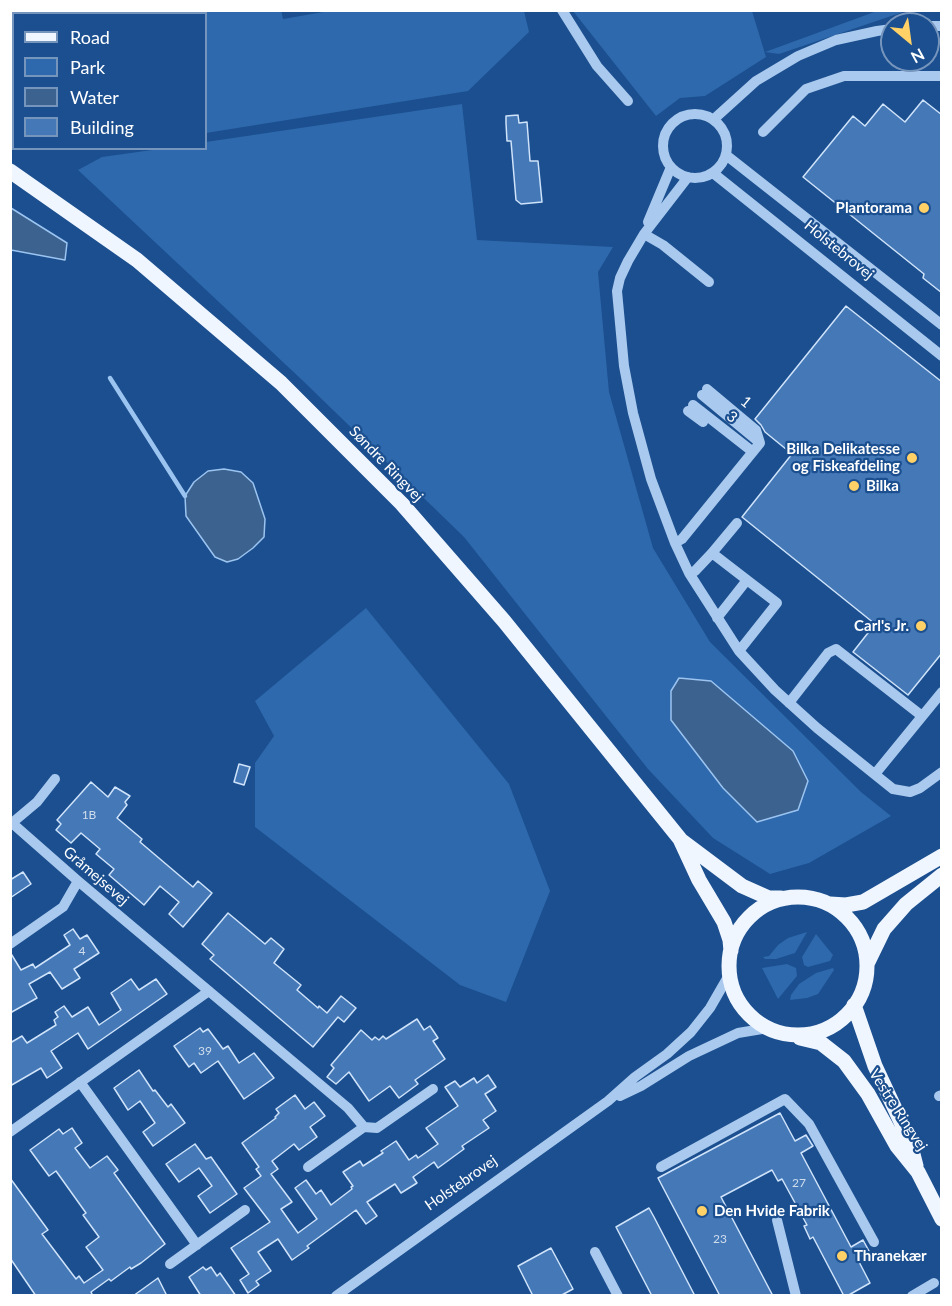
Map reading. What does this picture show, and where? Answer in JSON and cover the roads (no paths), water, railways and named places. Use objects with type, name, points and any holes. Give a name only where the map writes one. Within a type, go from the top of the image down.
[{"type":"main road","name":"Søndre Ringvej","points":[[10,171],[137,260],[305,407],[402,504],[504,621],[680,839],[732,880],[751,891],[769,898],[788,898]]},
{"type":"main road","name":"Søndre Ringvej","points":[[680,839],[699,880],[724,922],[731,951]]},
{"type":"main road","points":[[942,856],[863,902],[846,905],[807,898],[788,898],[768,904],[751,916],[738,932],[731,951],[729,975],[736,997],[758,1022],[786,1034],[808,1034],[839,1021],[854,1005],[864,985],[867,964],[884,929],[906,904],[942,874]]},
{"type":"main road","points":[[827,903],[845,915],[858,932],[863,942],[867,964]]},
{"type":"main road","name":"Vestre Ringvej","points":[[854,1005],[875,1066],[909,1139],[918,1172],[942,1219]]},
{"type":"main road","name":"Vestre Ringvej","points":[[786,1034],[821,1043],[843,1061],[868,1094],[897,1146],[918,1172]]},
{"type":"street","points":[[562,10],[597,66],[628,101]]},
{"type":"street","points":[[714,119],[756,81],[798,56],[836,40],[880,30]]},
{"type":"street","points":[[763,132],[806,89],[844,76],[942,76]]},
{"type":"street","points":[[693,113],[704,114],[714,119],[726,135],[728,145],[726,155],[721,165],[713,173],[688,177],[670,167],[665,158],[663,140],[667,129],[674,121],[693,113]]},
{"type":"street","name":"Holstebrovej","points":[[726,155],[942,325]]},
{"type":"street","points":[[670,167],[644,234],[620,278],[617,291],[628,389],[651,479],[675,543],[689,573],[739,651],[762,678],[789,703],[893,789],[910,792],[920,788],[942,772]]},
{"type":"street","name":"Holstebrovej","points":[[713,173],[942,356]]},
{"type":"street","points":[[644,234],[688,177]]},
{"type":"street","points":[[644,234],[663,245],[708,282]]},
{"type":"street","points":[[675,543],[682,539],[760,443],[704,392]]},
{"type":"street","points":[[691,408],[750,455]]},
{"type":"street","points":[[689,573],[695,571],[712,554],[737,523]]},
{"type":"street","points":[[712,554],[777,603],[739,651]]},
{"type":"street","points":[[717,618],[747,580]]},
{"type":"street","points":[[789,703],[828,653],[836,649],[922,716]]},
{"type":"street","points":[[875,774],[942,692]]},
{"type":"street","name":"Gråmejsevej","points":[[54,779],[37,802],[11,823],[348,1108],[364,1127]]},
{"type":"street","points":[[10,944],[63,907],[78,881]]},
{"type":"street","name":"Holstebrovej","points":[[336,1296],[608,1101],[691,1032],[710,1008],[729,975]]},
{"type":"street","points":[[10,1132],[209,991]]},
{"type":"street","name":"Holstebrovej","points":[[608,1101],[641,1086],[688,1056],[728,1037],[768,1028]]},
{"type":"street","points":[[80,1082],[197,1245]]},
{"type":"street","points":[[308,1167],[364,1127],[377,1128],[433,1089]]},
{"type":"street","points":[[661,1167],[785,1099],[809,1124],[874,1242]]},
{"type":"street","points":[[170,1264],[245,1210]]},
{"type":"street","points":[[777,1220],[796,1296]]},
{"type":"street","points":[[595,1252],[618,1296]]},
{"type":"street","points":[[912,1296],[934,1283]]},
{"type":"water","points":[[10,11],[17,11],[12,12],[12,125],[10,124]]},
{"type":"water","points":[[11,208],[67,243],[65,260],[11,250]]},
{"type":"water","points":[[224,469],[241,472],[253,483],[265,519],[264,537],[238,559],[227,562],[215,557],[186,516],[185,496],[194,482],[208,471]]},
{"type":"water","points":[[679,678],[711,681],[793,751],[808,781],[798,810],[757,822],[723,788],[671,720],[671,691]]},
{"type":"waterway","points":[[110,378],[185,496]]},
{"type":"place","name":"Plantorama","points":[[924,208]]},
{"type":"place","name":"Bilka Delikatesse og Fiskeafdeling","points":[[912,458]]},
{"type":"place","name":"Bilka","points":[[854,486]]},
{"type":"place","name":"Carl's Jr.","points":[[921,626]]},
{"type":"place","name":"Den Hvide Fabrik","points":[[702,1211]]},
{"type":"place","name":"Thranekær","points":[[842,1256]]}]
